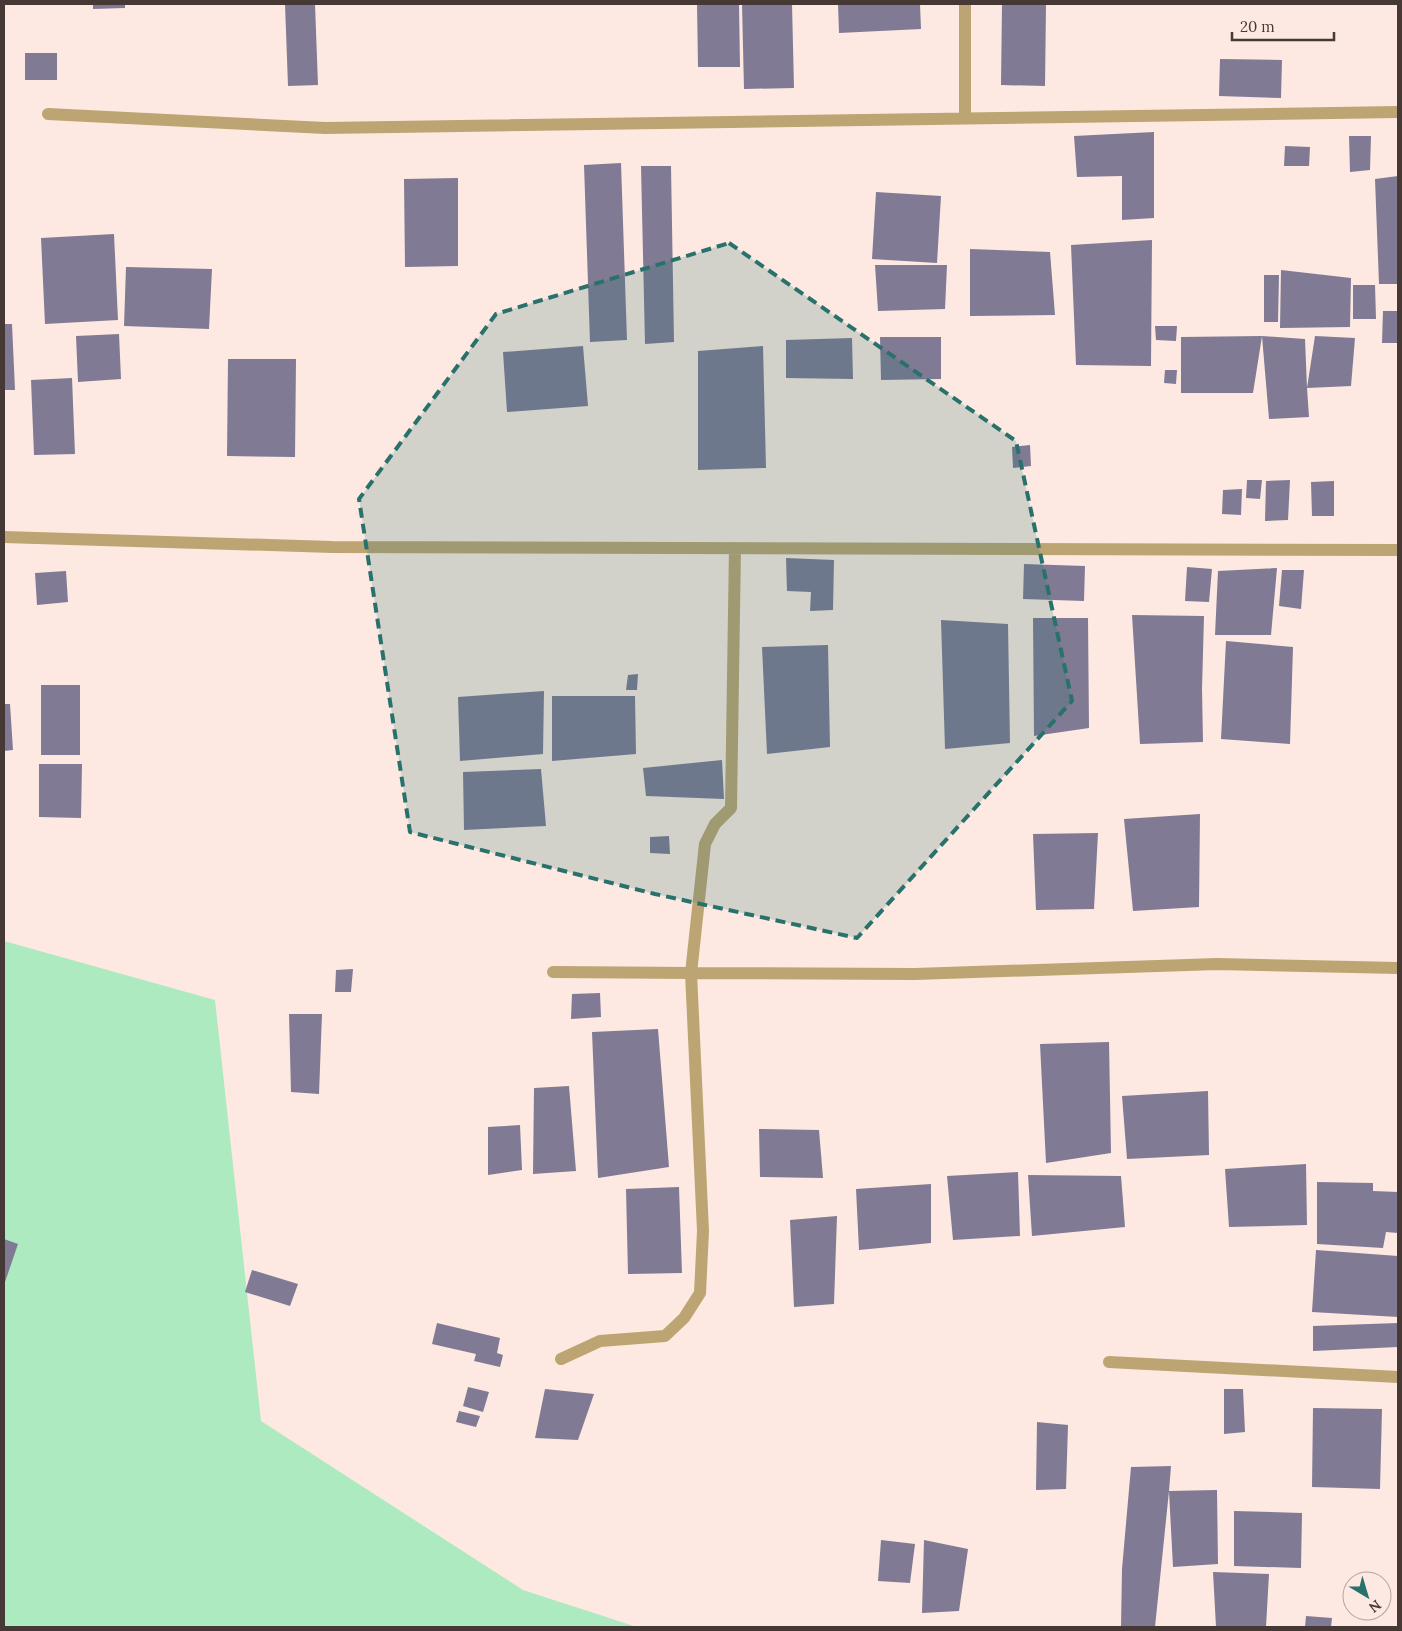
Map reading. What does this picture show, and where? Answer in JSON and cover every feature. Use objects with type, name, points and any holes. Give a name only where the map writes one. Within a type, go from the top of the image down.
[{"type":"street","points":[[965,4],[965,118]]},
{"type":"street","points":[[48,114],[325,128],[1398,112]]},
{"type":"street","points":[[4,537],[332,547],[1398,550]]},
{"type":"street","points":[[560,1359],[600,1341],[665,1336],[684,1318],[700,1293],[703,1231],[691,973],[705,844],[715,824],[731,808],[735,548]]},
{"type":"street","points":[[553,972],[915,974],[1217,964],[1398,968]]},
{"type":"street","points":[[1109,1362],[1398,1377]]},
{"type":"highlighted area","points":[[729,243],[1016,441],[1072,701],[857,938],[655,894],[410,832],[359,499],[496,314]]},
{"type":"green space","points":[[4,941],[215,1000],[261,1421],[523,1590],[637,1627],[4,1627]]},
{"type":"building","points":[[93,4],[125,4],[125,8],[93,9]]},
{"type":"building","points":[[285,4],[315,4],[318,85],[288,86]]},
{"type":"building","points":[[697,4],[739,4],[740,67],[698,67]]},
{"type":"building","points":[[742,4],[792,4],[794,88],[744,89]]},
{"type":"building","points":[[838,4],[920,4],[921,29],[839,33]]},
{"type":"building","points":[[1002,4],[1046,4],[1045,86],[1001,85]]},
{"type":"building","points":[[25,53],[57,53],[57,80],[25,80]]},
{"type":"building","points":[[1220,59],[1282,60],[1281,98],[1219,96]]},
{"type":"building","points":[[1154,132],[1154,218],[1122,220],[1122,176],[1077,177],[1074,136]]},
{"type":"building","points":[[1349,136],[1371,136],[1370,170],[1350,172]]},
{"type":"building","points":[[1285,146],[1310,147],[1309,166],[1284,166]]},
{"type":"building","points":[[621,163],[627,340],[590,342],[584,165]]},
{"type":"building","points":[[641,166],[671,166],[674,342],[645,344]]},
{"type":"building","points":[[1398,176],[1398,284],[1379,284],[1375,179]]},
{"type":"building","points":[[458,178],[458,266],[405,267],[404,179]]},
{"type":"building","points":[[876,192],[941,196],[937,263],[872,259]]},
{"type":"building","points":[[114,234],[118,320],[45,324],[41,238]]},
{"type":"building","points":[[1152,240],[1151,366],[1076,365],[1071,245]]},
{"type":"building","points":[[970,249],[1050,252],[1055,315],[970,316]]},
{"type":"building","points":[[875,265],[947,265],[945,309],[878,311]]},
{"type":"building","points":[[126,267],[212,269],[209,329],[124,326]]},
{"type":"building","points":[[1281,270],[1351,278],[1350,327],[1280,328]]},
{"type":"building","points":[[1264,275],[1279,275],[1278,322],[1264,322]]},
{"type":"building","points":[[1353,285],[1375,285],[1376,319],[1353,319]]},
{"type":"building","points":[[1383,311],[1398,311],[1398,343],[1382,343]]},
{"type":"building","points":[[4,324],[12,324],[15,390],[4,390]]},
{"type":"building","points":[[1155,326],[1177,326],[1176,341],[1156,340]]},
{"type":"building","points":[[119,334],[121,379],[78,382],[76,336]]},
{"type":"building","points":[[1262,336],[1305,339],[1309,417],[1269,419]]},
{"type":"building","points":[[1262,336],[1253,393],[1181,393],[1181,337]]},
{"type":"building","points":[[1315,336],[1355,338],[1351,386],[1307,388]]},
{"type":"building","points":[[880,337],[941,337],[941,379],[881,380]]},
{"type":"building","points":[[852,338],[853,379],[786,378],[786,340]]},
{"type":"building","points":[[583,346],[588,406],[507,412],[503,352]]},
{"type":"building","points":[[763,346],[766,468],[698,470],[698,351]]},
{"type":"building","points":[[228,359],[296,359],[295,457],[227,456]]},
{"type":"building","points":[[1165,370],[1177,370],[1176,384],[1164,383]]},
{"type":"building","points":[[72,378],[75,454],[34,455],[31,380]]},
{"type":"building","points":[[1030,445],[1031,466],[1013,468],[1012,447]]},
{"type":"building","points":[[1247,480],[1262,480],[1260,499],[1246,498]]},
{"type":"building","points":[[1290,480],[1288,520],[1265,521],[1266,481]]},
{"type":"building","points":[[1334,481],[1334,516],[1312,516],[1311,482]]},
{"type":"building","points":[[1242,489],[1241,515],[1222,514],[1223,490]]},
{"type":"building","points":[[786,558],[834,560],[833,610],[810,611],[811,592],[787,591]]},
{"type":"building","points":[[1024,564],[1085,566],[1084,601],[1023,599]]},
{"type":"building","points":[[1187,567],[1212,569],[1209,602],[1185,601]]},
{"type":"building","points":[[1277,568],[1271,635],[1215,635],[1218,571]]},
{"type":"building","points":[[1282,570],[1304,570],[1301,609],[1279,606]]},
{"type":"building","points":[[66,571],[68,602],[37,605],[35,573]]},
{"type":"building","points":[[1132,615],[1204,616],[1203,742],[1140,744]]},
{"type":"building","points":[[1033,618],[1088,618],[1089,728],[1034,736]]},
{"type":"building","points":[[941,620],[1008,624],[1010,743],[945,749]]},
{"type":"building","points":[[1226,641],[1293,647],[1290,744],[1221,739]]},
{"type":"building","points":[[828,645],[830,747],[767,754],[762,647]]},
{"type":"building","points":[[638,674],[637,690],[626,690],[628,675]]},
{"type":"building","points":[[41,685],[80,685],[80,755],[41,755]]},
{"type":"building","points":[[544,691],[543,754],[460,761],[458,697]]},
{"type":"building","points":[[552,696],[635,696],[636,754],[552,761]]},
{"type":"building","points":[[4,704],[10,704],[13,750],[4,751]]},
{"type":"building","points":[[722,760],[724,799],[646,796],[643,768]]},
{"type":"building","points":[[39,764],[82,764],[81,818],[39,817]]},
{"type":"building","points":[[541,769],[546,826],[464,830],[463,772]]},
{"type":"building","points":[[1200,814],[1199,907],[1133,911],[1124,819]]},
{"type":"building","points":[[1098,833],[1094,909],[1036,910],[1033,834]]},
{"type":"building","points":[[669,836],[670,854],[650,853],[650,837]]},
{"type":"building","points":[[353,969],[351,992],[335,992],[336,970]]},
{"type":"building","points":[[600,993],[601,1017],[571,1019],[572,994]]},
{"type":"building","points":[[289,1014],[322,1014],[319,1094],[291,1092]]},
{"type":"building","points":[[658,1029],[669,1167],[598,1178],[592,1032]]},
{"type":"building","points":[[1109,1042],[1111,1153],[1046,1163],[1040,1044]]},
{"type":"building","points":[[569,1086],[576,1171],[533,1174],[534,1088]]},
{"type":"building","points":[[1208,1091],[1209,1155],[1127,1159],[1122,1096]]},
{"type":"building","points":[[520,1125],[522,1170],[488,1175],[488,1127]]},
{"type":"building","points":[[759,1129],[819,1130],[823,1178],[760,1177]]},
{"type":"building","points":[[1306,1164],[1307,1225],[1229,1227],[1225,1169]]},
{"type":"building","points":[[1018,1172],[1020,1236],[953,1240],[947,1176]]},
{"type":"building","points":[[1028,1175],[1121,1176],[1125,1227],[1032,1236]]},
{"type":"building","points":[[1317,1182],[1373,1183],[1373,1191],[1398,1192],[1398,1233],[1386,1232],[1383,1248],[1317,1244]]},
{"type":"building","points":[[931,1184],[931,1243],[859,1250],[856,1189]]},
{"type":"building","points":[[679,1187],[682,1273],[628,1274],[626,1189]]},
{"type":"building","points":[[837,1216],[834,1304],[794,1307],[790,1220]]},
{"type":"building","points":[[4,1239],[18,1244],[4,1285]]},
{"type":"building","points":[[1316,1250],[1398,1256],[1398,1317],[1312,1312]]},
{"type":"building","points":[[252,1270],[298,1284],[290,1306],[245,1292]]},
{"type":"building","points":[[437,1323],[500,1338],[497,1353],[503,1355],[500,1367],[474,1361],[476,1354],[432,1344]]},
{"type":"building","points":[[1398,1323],[1398,1347],[1313,1351],[1313,1326]]},
{"type":"building","points":[[468,1387],[489,1392],[483,1412],[463,1406]]},
{"type":"building","points":[[545,1389],[594,1394],[578,1440],[535,1438]]},
{"type":"building","points":[[1224,1389],[1243,1389],[1245,1432],[1224,1434]]},
{"type":"building","points":[[1313,1408],[1382,1409],[1380,1489],[1312,1487]]},
{"type":"building","points":[[459,1411],[480,1416],[476,1427],[456,1422]]},
{"type":"building","points":[[1037,1422],[1068,1425],[1066,1489],[1036,1490]]},
{"type":"building","points":[[1171,1466],[1155,1627],[1121,1627],[1122,1569],[1131,1467]]},
{"type":"building","points":[[1217,1490],[1218,1564],[1173,1567],[1169,1491]]},
{"type":"building","points":[[1234,1511],[1302,1513],[1301,1568],[1234,1566]]},
{"type":"building","points":[[881,1540],[915,1544],[910,1583],[878,1581]]},
{"type":"building","points":[[924,1540],[968,1549],[959,1611],[922,1613]]},
{"type":"building","points":[[1213,1572],[1269,1574],[1266,1627],[1216,1627]]},
{"type":"building","points":[[1306,1616],[1332,1618],[1331,1627],[1305,1627]]}]
